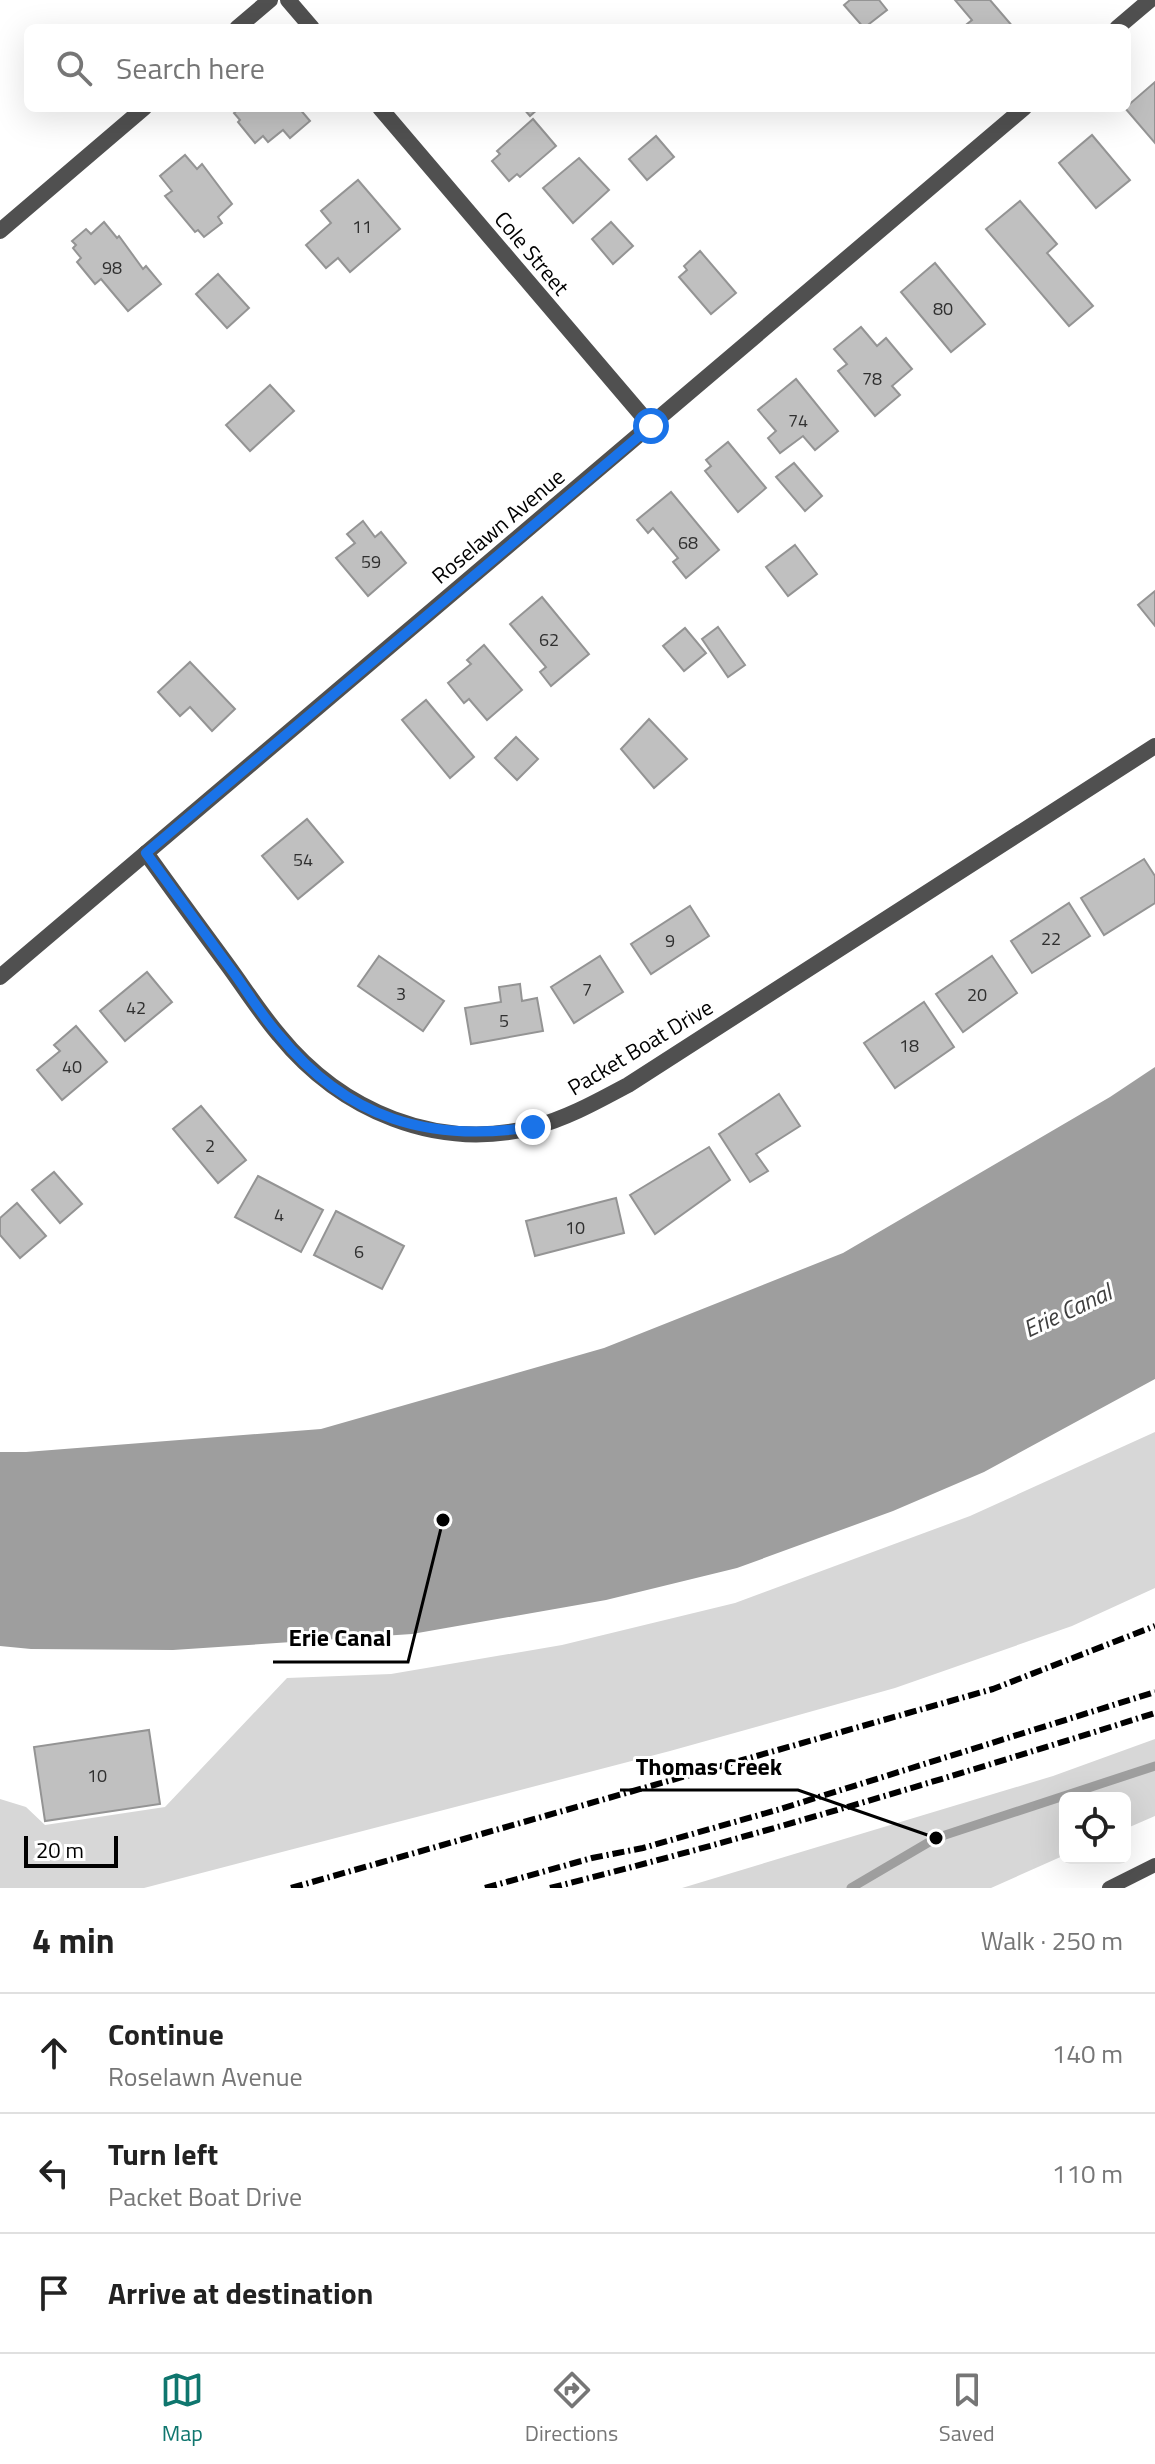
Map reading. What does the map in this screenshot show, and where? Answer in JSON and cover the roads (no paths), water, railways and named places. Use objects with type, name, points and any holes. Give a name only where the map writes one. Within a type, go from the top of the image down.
[{"type":"street","points":[[242,24],[270,0]]},
{"type":"street","points":[[288,0],[309,24]]},
{"type":"street","points":[[1122,24],[1150,0]]},
{"type":"street","points":[[0,231],[139,112]]},
{"type":"street","name":"Cole Street","points":[[383,112],[651,426]]},
{"type":"street","name":"Roselawn Avenue","points":[[0,977],[1019,112]]},
{"type":"street","name":"Packet Boat Drive","points":[[146,853],[280,1037],[317,1074],[358,1105],[398,1122],[445,1132],[495,1133],[533,1127],[579,1111],[628,1085],[1155,746]]},
{"type":"lane","points":[[1109,1888],[1155,1865]]},
{"type":"water","points":[[1155,1067],[1155,1379],[984,1472],[893,1511],[737,1568],[606,1600],[412,1634],[173,1650],[0,1646],[0,1452],[321,1429],[604,1348],[843,1253],[1110,1097]]},
{"type":"waterway","points":[[851,1888],[936,1838],[1155,1766]]},
{"type":"railway","points":[[291,1888],[993,1689],[1155,1626]]},
{"type":"railway","points":[[485,1888],[777,1810],[1155,1692]]},
{"type":"railway","points":[[550,1888],[854,1805],[1155,1713]]},
{"type":"place","name":"Erie Canal","points":[[443,1520]]},
{"type":"place","name":"Thomas Creek","points":[[936,1838]]}]
